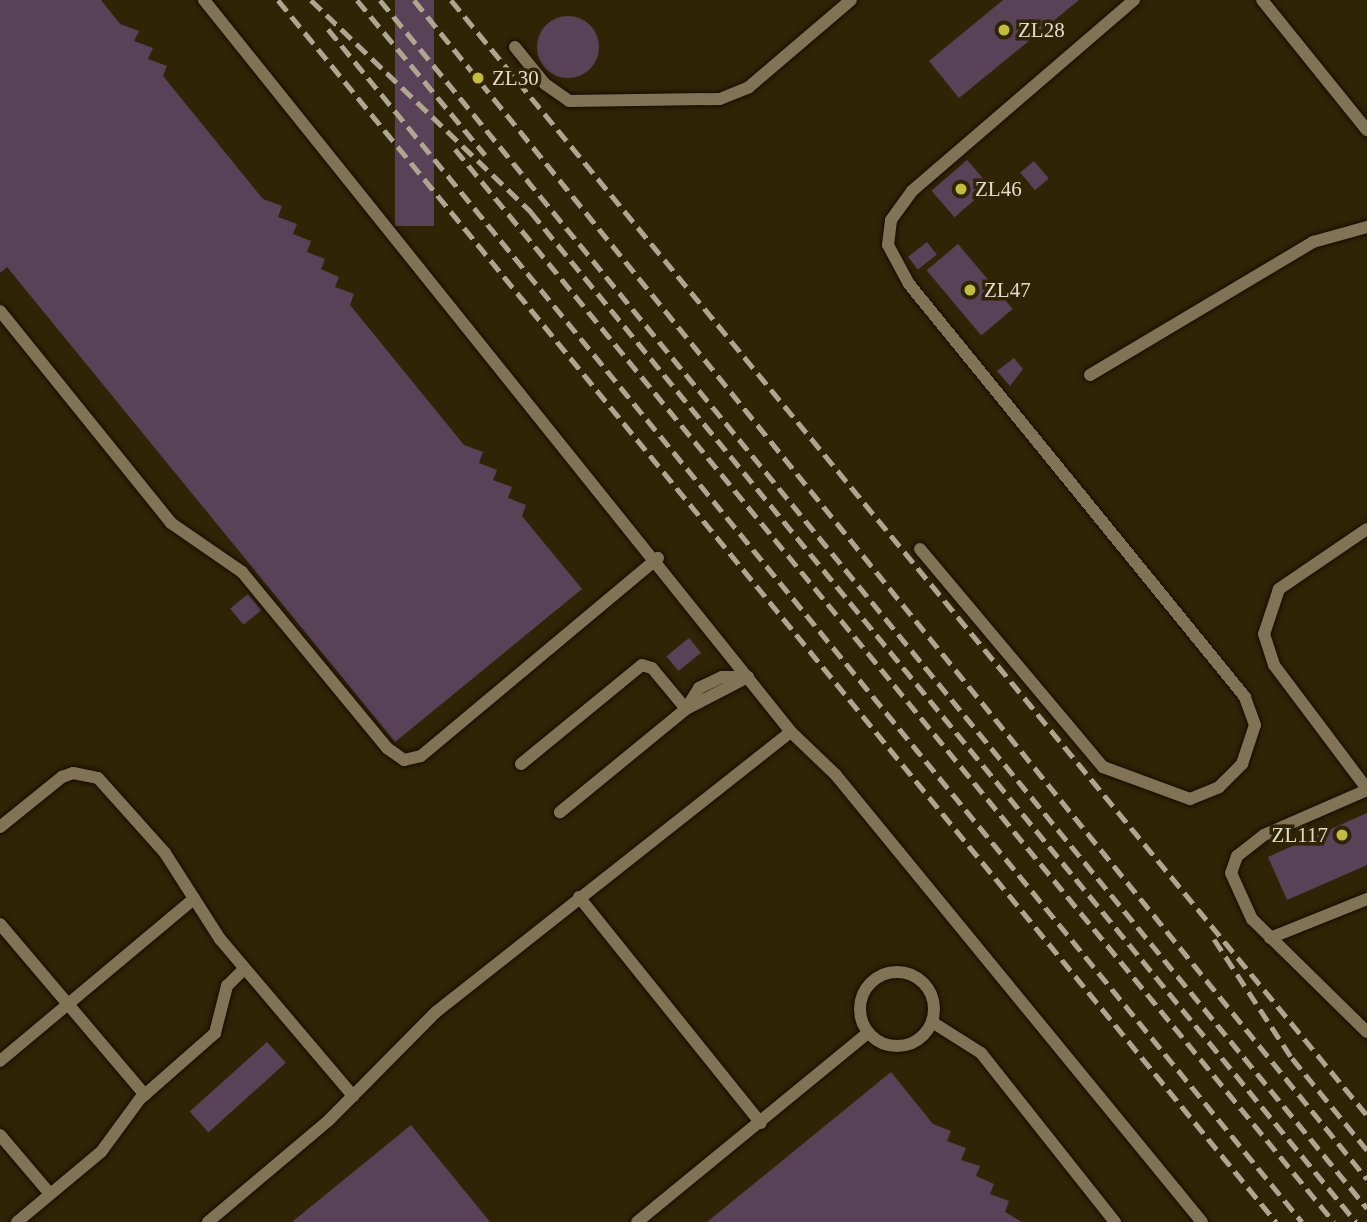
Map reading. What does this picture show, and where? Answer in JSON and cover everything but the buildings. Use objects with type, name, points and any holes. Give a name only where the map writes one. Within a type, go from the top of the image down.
[{"type":"lane","points":[[204,0],[658,558],[792,732],[835,774],[1202,1222]]},
{"type":"lane","points":[[515,47],[545,84],[569,101],[720,99],[749,87],[851,0]]},
{"type":"lane","points":[[920,549],[1103,767],[1190,799],[1219,787],[1242,764],[1255,725],[1245,697],[909,284],[888,245],[891,220],[912,191],[1134,0]]},
{"type":"lane","points":[[1262,0],[1367,130]]},
{"type":"lane","points":[[1090,375],[1313,242],[1367,227]]},
{"type":"lane","points":[[0,311],[171,523],[242,572],[387,748],[404,760],[421,756],[658,558]]},
{"type":"lane","points":[[1367,529],[1279,589],[1264,634],[1274,665],[1367,789],[1264,835],[1237,856],[1233,888],[1270,937],[1367,1032]]},
{"type":"lane","points":[[521,764],[642,665],[652,668],[686,709]]},
{"type":"lane","points":[[560,812],[686,709],[748,677]]},
{"type":"lane","points":[[686,709],[707,681],[748,677]]},
{"type":"lane","points":[[208,1222],[353,1096],[436,1012],[792,732]]},
{"type":"lane","points":[[0,827],[62,777],[86,774],[107,786],[244,969],[353,1096]]},
{"type":"lane","points":[[579,897],[761,1123]]},
{"type":"lane","points":[[0,1061],[194,899]]},
{"type":"lane","points":[[1270,937],[1367,899]]},
{"type":"lane","points":[[0,924],[145,1095]]},
{"type":"lane","points":[[17,1222],[112,1140],[145,1095],[215,1033],[227,986],[244,969]]},
{"type":"lane","points":[[903,972],[924,984],[934,1006],[932,1022],[919,1039],[900,1046],[869,1033],[861,1018],[863,994],[887,974],[903,972]]},
{"type":"lane","points":[[932,1022],[981,1052],[1115,1222]]},
{"type":"lane","points":[[638,1222],[869,1033]]},
{"type":"lane","points":[[0,1135],[50,1194]]},
{"type":"railway","points":[[278,0],[1276,1222]]},
{"type":"railway","points":[[311,0],[531,212],[1356,1222]]},
{"type":"railway","points":[[357,0],[485,155]]},
{"type":"railway","points":[[380,0],[1367,1208]]},
{"type":"railway","points":[[414,0],[1367,1179]]},
{"type":"railway","points":[[451,0],[1367,1115]]},
{"type":"railway","points":[[328,29],[1302,1222]]},
{"type":"railway","points":[[455,149],[1334,1222]]},
{"type":"railway","points":[[1214,939],[1292,1058],[1367,1150]]},
{"type":"place","name":"ZL28","points":[[1004,30]]},
{"type":"place","name":"ZL30","points":[[478,78]]},
{"type":"place","name":"ZL46","points":[[961,189]]},
{"type":"place","name":"ZL47","points":[[970,290]]},
{"type":"place","name":"ZL117","points":[[1342,835]]}]
